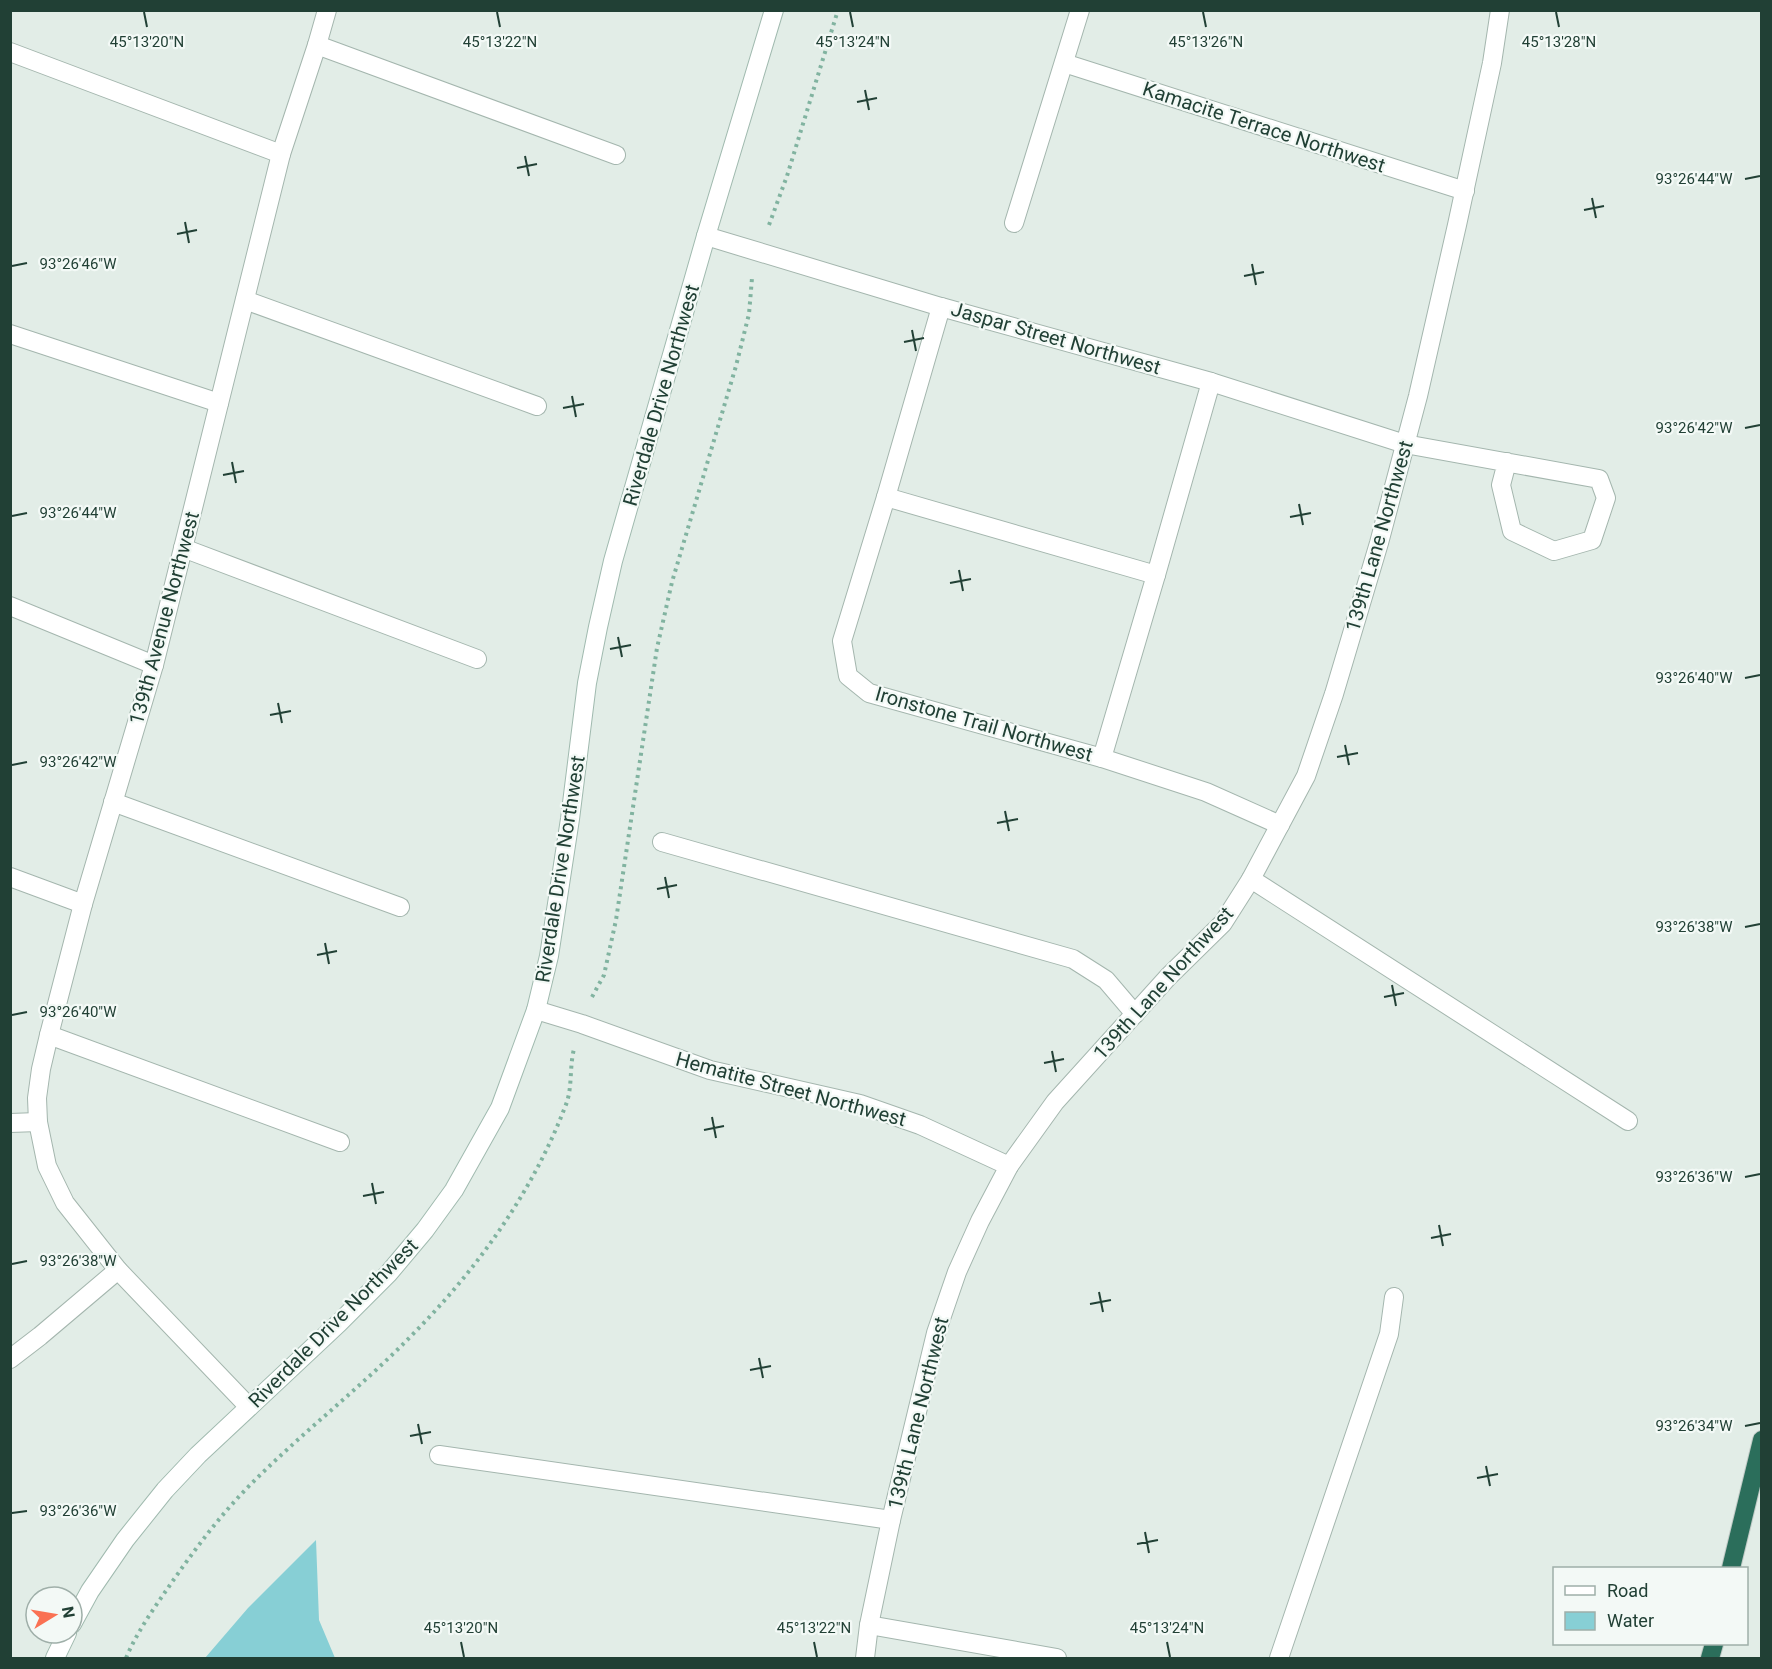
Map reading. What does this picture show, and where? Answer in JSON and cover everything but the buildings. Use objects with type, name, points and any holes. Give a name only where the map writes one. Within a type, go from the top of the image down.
[{"type":"highway","points":[[1731,1567],[1761,1440]]},
{"type":"street","name":"139th Avenue Northwest","points":[[249,1407],[118,1270],[65,1203],[47,1166],[38,1122],[37,1098],[49,1035],[83,904],[154,665],[281,154],[327,10]]},
{"type":"street","name":"Riverdale Drive Northwest","points":[[84,1602],[125,1540],[165,1490],[388,1274],[425,1230],[453,1190],[500,1108],[536,1010],[549,956],[570,819],[587,683],[613,561],[706,236],[774,10]]},
{"type":"street","points":[[1014,223],[1080,10]]},
{"type":"street","name":"139th Lane Northwest","points":[[865,1659],[869,1625],[891,1520],[936,1333],[957,1272],[980,1221],[1009,1166],[1055,1102],[1168,977],[1223,923],[1251,879],[1306,776],[1334,694],[1379,543],[1418,396],[1465,191],[1492,63],[1500,10]]},
{"type":"street","points":[[317,45],[616,155]]},
{"type":"street","points":[[10,52],[281,154]]},
{"type":"street","name":"Kamacite Terrace Northwest","points":[[1064,63],[1465,191]]},
{"type":"street","name":"Jaspar Street Northwest","points":[[706,236],[941,306],[1211,382],[1404,444],[1599,478],[1606,498],[1592,540],[1554,551],[1512,531],[1502,485],[1507,462]]},
{"type":"street","points":[[245,300],[537,406]]},
{"type":"street","name":"Ironstone Trail Northwest","points":[[941,306],[842,640],[848,676],[869,693],[1102,758],[1206,792],[1280,825]]},
{"type":"street","points":[[10,334],[219,403]]},
{"type":"street","points":[[1102,758],[1211,382]]},
{"type":"street","points":[[886,497],[1156,575]]},
{"type":"street","points":[[183,548],[477,659]]},
{"type":"street","points":[[10,606],[154,665]]},
{"type":"street","points":[[113,802],[400,907]]},
{"type":"street","points":[[662,842],[1073,959],[1106,980],[1135,1014]]},
{"type":"street","points":[[10,877],[83,904]]},
{"type":"street","points":[[1251,879],[1628,1120]]},
{"type":"street","name":"Hematite Street Northwest","points":[[536,1010],[710,1070],[860,1104],[920,1125],[1009,1166]]},
{"type":"street","points":[[49,1035],[340,1142]]},
{"type":"street","points":[[10,1123],[38,1122]]},
{"type":"street","points":[[10,1359],[118,1270]]},
{"type":"street","points":[[1279,1659],[1389,1334],[1394,1297]]},
{"type":"street","points":[[439,1455],[891,1520]]},
{"type":"street","points":[[869,1625],[1057,1659]]},
{"type":"street","points":[[55,1659],[61,1645]]},
{"type":"path","points":[[591,999],[604,975],[616,920],[657,648],[672,582],[736,366],[749,314],[753,276],[787,176],[838,10]]},
{"type":"path","points":[[126,1659],[154,1609],[214,1525],[252,1483],[415,1332],[465,1278],[535,1174],[566,1106],[573,1053]]},
{"type":"water","points":[[316,1540],[319,1620],[335,1658],[205,1658],[248,1608]]}]
